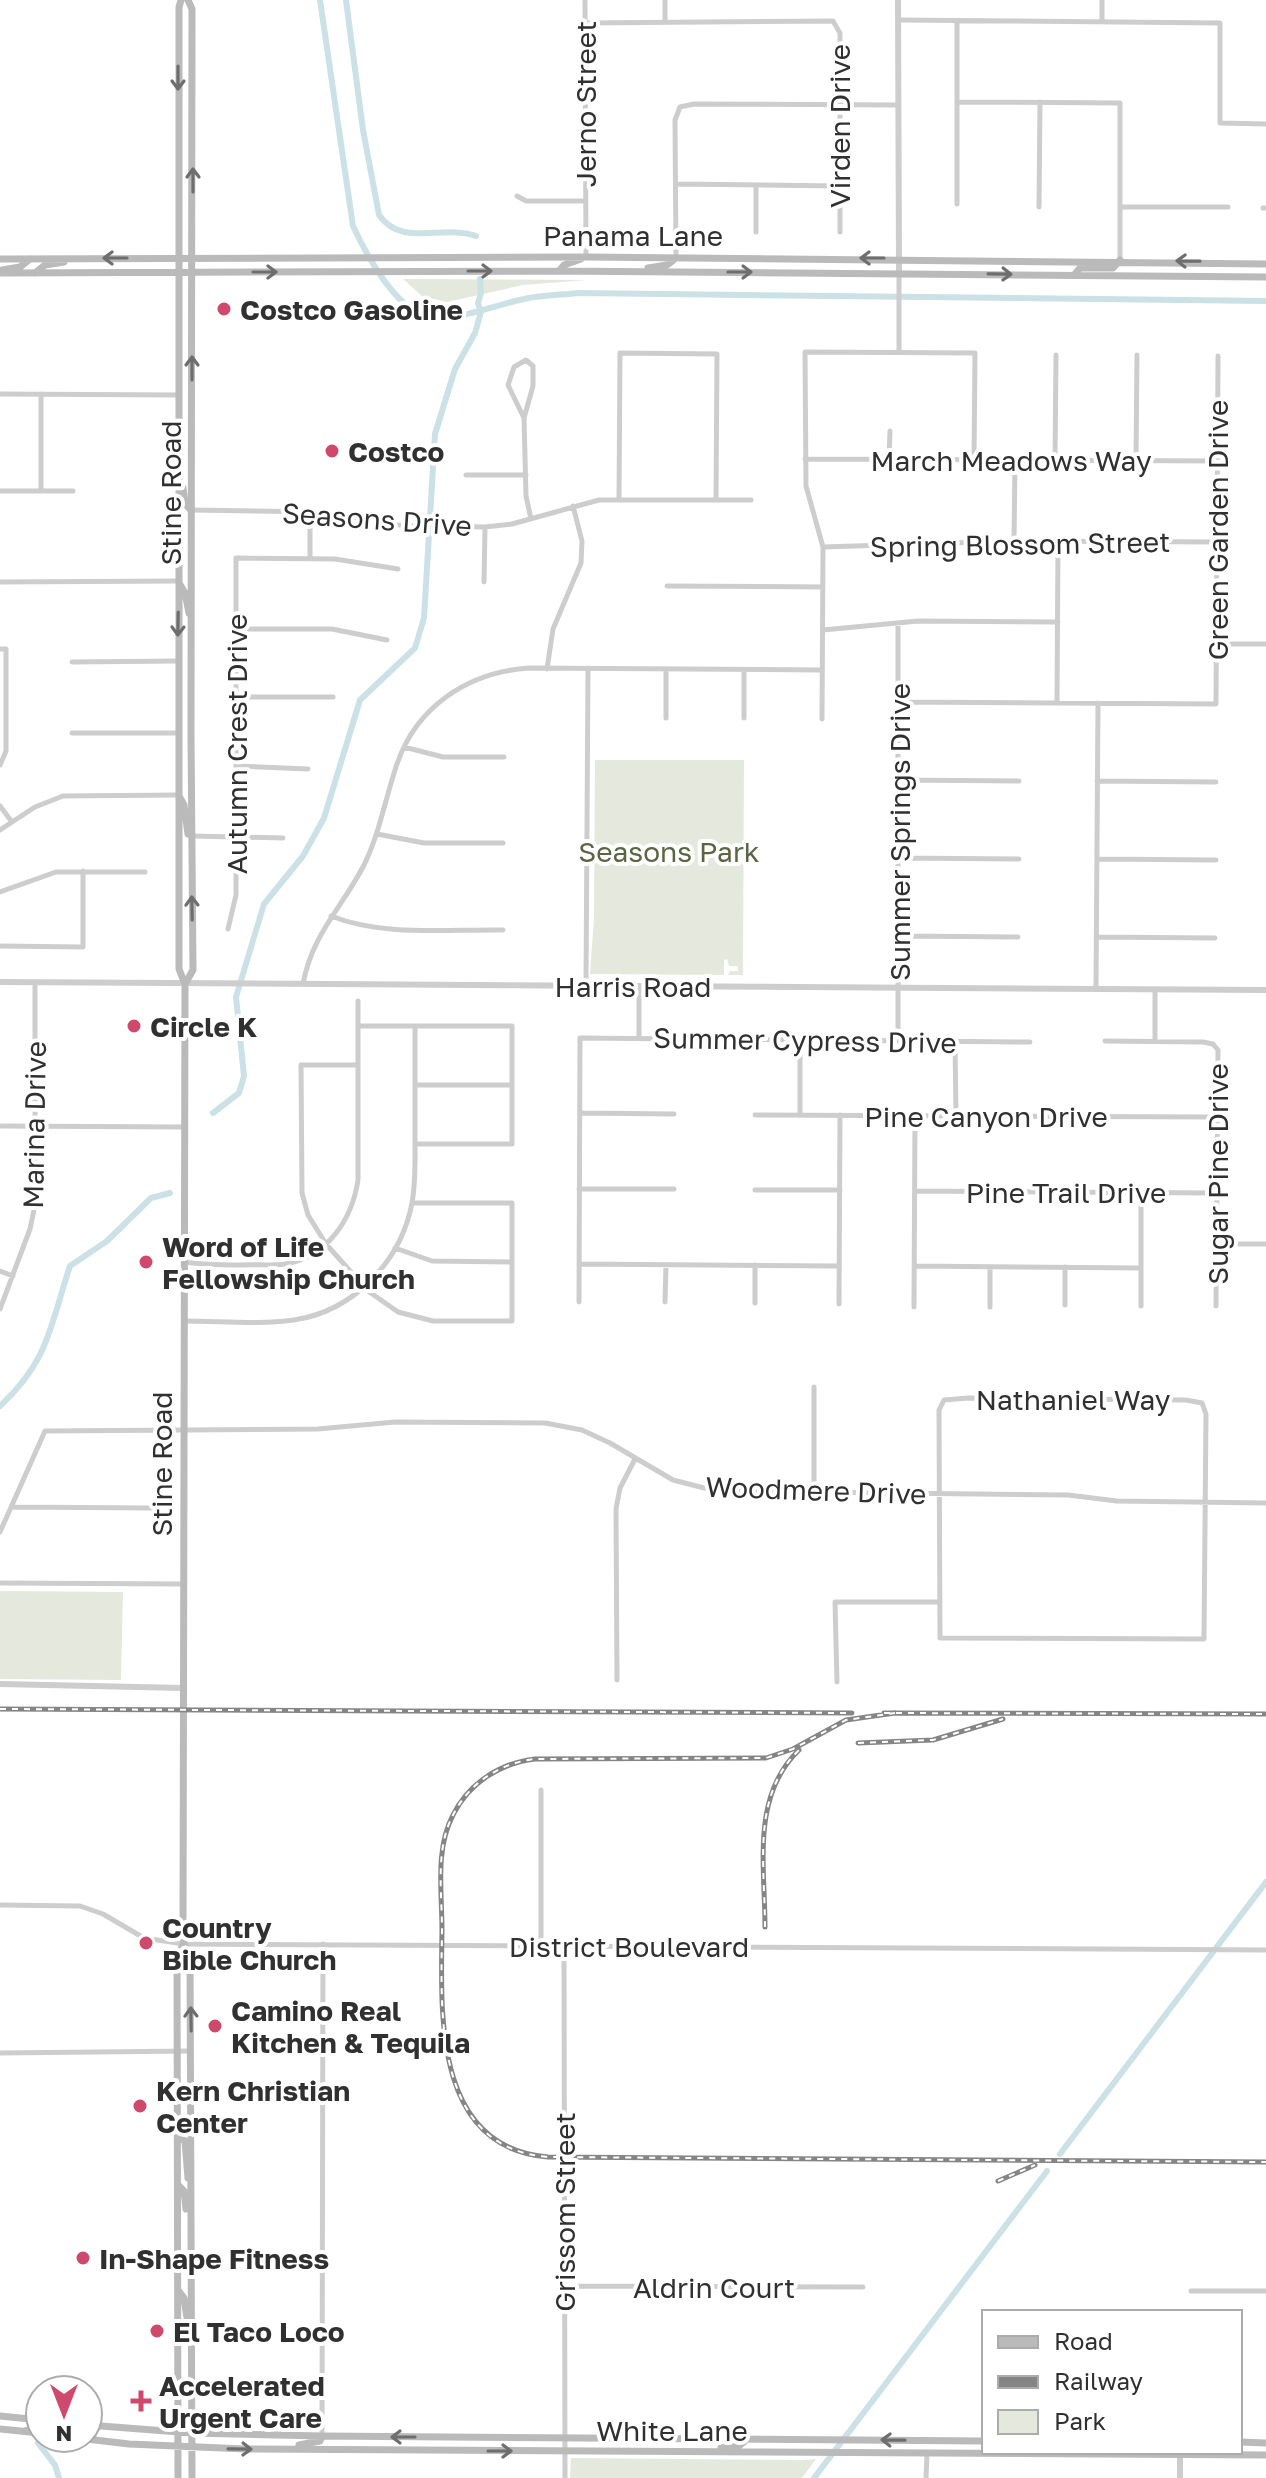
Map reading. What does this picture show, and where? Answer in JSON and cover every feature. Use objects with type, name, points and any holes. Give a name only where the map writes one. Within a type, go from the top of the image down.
[{"type":"main road","name":"Stine Road","points":[[181,0],[177,272],[177,733],[179,969],[185,984],[184,1944],[190,1955],[192,2478]]},
{"type":"main road","name":"Stine Road","points":[[185,984],[193,970],[192,9],[188,0]]},
{"type":"main road","points":[[559,271],[564,265],[586,257]]},
{"type":"main road","points":[[35,273],[45,265],[86,258]]},
{"type":"main road","points":[[626,272],[667,265],[676,258]]},
{"type":"main road","name":"Panama Lane","points":[[0,259],[900,258],[1266,264]]},
{"type":"main road","points":[[0,272],[20,267],[30,259]]},
{"type":"main road","points":[[1075,274],[1080,268],[1113,268],[1120,260]]},
{"type":"main road","name":"Panama Lane","points":[[0,272],[559,271],[1266,277]]},
{"type":"main road","points":[[179,458],[185,504],[191,510]]},
{"type":"main road","points":[[178,581],[185,593],[191,627]]},
{"type":"main road","points":[[178,795],[184,805],[192,864]]},
{"type":"main road","name":"Stine Road","points":[[178,2478],[177,1955],[184,1944]]},
{"type":"main road","points":[[178,2137],[185,2141],[185,2172],[190,2184]]},
{"type":"main road","points":[[178,2185],[184,2191],[191,2239]]},
{"type":"main road","points":[[178,2290],[184,2298],[190,2348]]},
{"type":"main road","points":[[0,2416],[24,2418]]},
{"type":"main road","name":"White Lane","points":[[104,2426],[192,2433],[322,2436],[982,2441]]},
{"type":"main road","points":[[0,2429],[23,2431]]},
{"type":"main road","points":[[277,2449],[316,2442],[322,2436]]},
{"type":"main road","points":[[691,2452],[740,2445],[747,2439]]},
{"type":"main road","points":[[787,2452],[793,2446],[816,2439]]},
{"type":"main road","name":"White Lane","points":[[104,2440],[192,2448],[1266,2455]]},
{"type":"main road","points":[[927,2454],[934,2446],[982,2441]]},
{"type":"main road","points":[[1242,2442],[1266,2443]]},
{"type":"street","name":"Jerno Street","points":[[585,0],[586,257]]},
{"type":"street","points":[[585,23],[665,22],[665,0]]},
{"type":"street","points":[[898,0],[899,352]]},
{"type":"street","points":[[1102,0],[1102,22]]},
{"type":"street","points":[[898,20],[1220,23],[1220,123],[1266,124]]},
{"type":"street","name":"Virden Drive","points":[[665,22],[833,21],[840,33],[840,232]]},
{"type":"street","points":[[957,21],[957,204]]},
{"type":"street","points":[[957,102],[1120,103],[1120,260]]},
{"type":"street","points":[[1039,207],[1040,102]]},
{"type":"street","points":[[676,258],[675,120],[680,107],[694,104],[898,105]]},
{"type":"street","points":[[676,184],[839,186]]},
{"type":"street","points":[[756,185],[756,232]]},
{"type":"street","points":[[517,196],[526,201],[585,201]]},
{"type":"street","points":[[1120,207],[1228,207]]},
{"type":"street","points":[[822,719],[823,547],[806,486],[805,352],[975,353],[974,460]]},
{"type":"street","points":[[619,499],[620,353],[717,354],[716,500]]},
{"type":"street","points":[[1055,460],[1056,355]]},
{"type":"street","points":[[1136,461],[1137,355]]},
{"type":"street","name":"Green Garden Drive","points":[[1098,703],[1216,704],[1218,356]]},
{"type":"street","points":[[524,418],[508,385],[514,367],[526,360],[533,366],[533,381],[524,418],[526,496],[531,519]]},
{"type":"street","points":[[0,394],[178,395]]},
{"type":"street","points":[[41,394],[41,491]]},
{"type":"street","points":[[889,459],[890,431]]},
{"type":"street","name":"March Meadows Way","points":[[805,459],[1217,461]]},
{"type":"street","points":[[1014,541],[1015,460]]},
{"type":"street","points":[[466,475],[526,475]]},
{"type":"street","points":[[0,491],[73,491]]},
{"type":"street","name":"Seasons Drive","points":[[191,510],[310,511],[419,526],[485,527],[531,519],[573,506],[619,499],[751,500]]},
{"type":"street","points":[[547,669],[553,629],[581,563],[582,541],[573,506]]},
{"type":"street","points":[[310,511],[310,558],[349,560],[398,569]]},
{"type":"street","points":[[484,582],[485,527]]},
{"type":"street","name":"Spring Blossom Street","points":[[823,547],[1014,541],[1217,542]]},
{"type":"street","points":[[1057,703],[1058,541]]},
{"type":"street","name":"Autumn Crest Drive","points":[[228,929],[236,895],[236,558],[310,558]]},
{"type":"street","points":[[0,582],[178,581]]},
{"type":"street","points":[[667,586],[823,587]]},
{"type":"street","points":[[823,630],[928,621],[1058,622]]},
{"type":"street","name":"Summer Springs Drive","points":[[898,624],[898,1040]]},
{"type":"street","points":[[236,629],[332,629],[387,640]]},
{"type":"street","points":[[1216,644],[1266,644]]},
{"type":"street","points":[[0,765],[6,751],[3,649]]},
{"type":"street","points":[[72,662],[177,661]]},
{"type":"street","points":[[586,985],[588,669]]},
{"type":"street","points":[[666,669],[666,718]]},
{"type":"street","points":[[744,670],[744,718]]},
{"type":"street","points":[[303,984],[315,943],[364,865],[404,747],[428,713],[460,687],[502,671],[822,670]]},
{"type":"street","points":[[236,697],[333,697]]},
{"type":"street","points":[[900,702],[1098,703],[1096,989]]},
{"type":"street","points":[[72,733],[177,733]]},
{"type":"street","points":[[404,747],[443,757],[504,757]]},
{"type":"street","points":[[236,766],[308,769]]},
{"type":"street","points":[[900,780],[1019,781]]},
{"type":"street","points":[[1097,781],[1216,782]]},
{"type":"street","points":[[0,830],[44,802],[63,796],[178,795]]},
{"type":"street","points":[[0,806],[12,822]]},
{"type":"street","points":[[377,834],[424,843],[503,843]]},
{"type":"street","points":[[192,836],[283,838]]},
{"type":"street","points":[[899,858],[1019,859]]},
{"type":"street","points":[[1097,859],[1216,860]]},
{"type":"street","points":[[0,946],[83,947],[83,871]]},
{"type":"street","points":[[0,892],[46,874],[145,872]]},
{"type":"street","points":[[331,916],[355,925],[386,929],[503,930]]},
{"type":"street","points":[[899,936],[1018,937]]},
{"type":"street","points":[[1096,937],[1215,938]]},
{"type":"street","name":"Harris Road","points":[[0,982],[1266,990]]},
{"type":"street","name":"Marina Drive","points":[[0,1309],[34,1216],[35,982]]},
{"type":"street","points":[[639,986],[639,1038]]},
{"type":"street","points":[[1105,1041],[1155,1041],[1155,989]]},
{"type":"street","points":[[184,1262],[201,1265],[278,1264],[308,1257],[326,1244],[348,1217],[356,1193],[358,1001]]},
{"type":"street","points":[[358,1026],[512,1026],[512,1144],[415,1144]]},
{"type":"street","points":[[183,1321],[294,1320],[335,1307],[364,1287],[383,1267],[395,1248],[412,1203],[415,1026]]},
{"type":"street","name":"Summer Cypress Drive","points":[[580,1113],[580,1038],[1030,1042]]},
{"type":"street","points":[[800,1039],[800,1115]]},
{"type":"street","name":"Sugar Pine Drive","points":[[1155,1041],[1203,1042],[1213,1044],[1218,1050],[1216,1306]]},
{"type":"street","points":[[955,1042],[956,1116]]},
{"type":"street","points":[[358,1065],[301,1065],[302,1193],[308,1215],[326,1244],[364,1287],[387,1306],[423,1320],[512,1321],[512,1203],[412,1203]]},
{"type":"street","points":[[415,1085],[512,1085]]},
{"type":"street","points":[[579,1302],[580,1113],[674,1114]]},
{"type":"street","name":"Pine Canyon Drive","points":[[755,1115],[1217,1117]]},
{"type":"street","points":[[839,1304],[840,1115]]},
{"type":"street","points":[[914,1307],[915,1116]]},
{"type":"street","points":[[0,1126],[183,1127]]},
{"type":"street","points":[[579,1189],[674,1189]]},
{"type":"street","points":[[755,1190],[840,1190]]},
{"type":"street","name":"Pine Trail Drive","points":[[915,1191],[1217,1193]]},
{"type":"street","points":[[1141,1192],[1141,1306]]},
{"type":"street","points":[[1216,1244],[1266,1244]]},
{"type":"street","points":[[395,1248],[432,1261],[512,1262]]},
{"type":"street","points":[[579,1264],[839,1266]]},
{"type":"street","points":[[665,1302],[666,1265]]},
{"type":"street","points":[[755,1265],[755,1303]]},
{"type":"street","points":[[915,1266],[1141,1268]]},
{"type":"street","points":[[990,1267],[990,1307]]},
{"type":"street","points":[[1065,1267],[1065,1305]]},
{"type":"street","points":[[0,1271],[13,1276]]},
{"type":"street","points":[[814,1387],[814,1492]]},
{"type":"street","name":"Nathaniel Way","points":[[939,1493],[939,1410],[944,1400],[1171,1400],[1202,1403],[1206,1414],[1206,1503]]},
{"type":"street","name":"Woodmere Drive","points":[[11,1507],[45,1431],[318,1429],[395,1422],[545,1423],[582,1430],[673,1480],[702,1489],[1068,1495],[1117,1501],[1266,1503]]},
{"type":"street","points":[[617,1680],[616,1509],[620,1488],[635,1459]]},
{"type":"street","points":[[939,1493],[940,1638],[1204,1639],[1206,1503]]},
{"type":"street","points":[[0,1532],[11,1507],[152,1508]]},
{"type":"street","points":[[0,1583],[183,1584]]},
{"type":"street","points":[[837,1682],[835,1602],[940,1602]]},
{"type":"street","points":[[0,1684],[183,1688]]},
{"type":"street","points":[[541,1790],[541,1946]]},
{"type":"street","name":"District Boulevard","points":[[0,1905],[80,1906],[103,1914],[144,1938],[184,1944],[1266,1950]]},
{"type":"street","points":[[322,2436],[323,1944]]},
{"type":"street","name":"Grissom Street","points":[[564,1946],[565,2478]]},
{"type":"street","points":[[0,2053],[191,2051]]},
{"type":"street","name":"Aldrin Court","points":[[564,2286],[863,2287]]},
{"type":"street","points":[[1191,2291],[1266,2291]]},
{"type":"street","points":[[926,2478],[927,2454]]},
{"type":"street","points":[[1180,2454],[1180,2478]]},
{"type":"green space","points":[[403,279],[587,280],[523,285],[447,302],[422,296]]},
{"type":"green space","name":"Seasons Park","points":[[595,760],[744,760],[743,975],[728,975],[730,971],[738,971],[738,966],[729,966],[727,959],[724,960],[724,975],[590,974],[594,918]]},
{"type":"green space","points":[[0,1591],[123,1592],[121,1680],[0,1679]]},
{"type":"green space","points":[[571,2458],[816,2459],[802,2478],[570,2478]]},
{"type":"waterway","points":[[320,0],[353,226],[384,281],[419,314],[432,318],[465,315],[531,298],[579,293],[1266,301]]},
{"type":"waterway","points":[[346,0],[363,130],[379,215],[399,231],[476,236]]},
{"type":"waterway","points":[[213,1113],[239,1093],[244,1076],[236,997],[264,904],[303,856],[324,818],[360,700],[415,648],[424,618],[435,434],[455,369],[475,333],[481,312],[478,303],[480,279]]},
{"type":"waterway","points":[[0,1406],[29,1374],[38,1358],[70,1266],[107,1241],[151,1198],[170,1193]]},
{"type":"waterway","points":[[1060,2154],[1266,1882]]},
{"type":"waterway","points":[[814,2478],[1047,2171]]},
{"type":"waterway","points":[[46,2454],[55,2465],[59,2478]]},
{"type":"railway","points":[[0,1709],[852,1713]]},
{"type":"railway","points":[[884,1713],[1266,1714]]},
{"type":"railway","points":[[895,1713],[846,1720],[793,1749],[766,1758],[522,1761],[487,1776],[468,1793],[447,1828],[442,1856],[442,1999],[452,2071],[464,2103],[483,2129],[510,2148],[548,2157],[1266,2162]]},
{"type":"railway","points":[[858,1743],[933,1740],[1003,1719]]},
{"type":"railway","points":[[765,1927],[763,1856],[767,1810],[773,1788],[799,1750]]},
{"type":"railway","points":[[998,2181],[1035,2165]]},
{"type":"place","name":"Costco Gasoline","points":[[224,309]]},
{"type":"place","name":"Costco","points":[[332,451]]},
{"type":"place","name":"Circle K","points":[[134,1026]]},
{"type":"place","name":"Word of Life Fellowship Church","points":[[146,1262]]},
{"type":"place","name":"Country Bible Church","points":[[146,1943]]},
{"type":"place","name":"Camino Real Kitchen & Tequila","points":[[215,2026]]},
{"type":"place","name":"Kern Christian Center","points":[[140,2106]]},
{"type":"place","name":"In-Shape Fitness","points":[[83,2258]]},
{"type":"place","name":"El Taco Loco","points":[[157,2331]]},
{"type":"place","name":"Accelerated Urgent Care","points":[[141,2401]]}]
